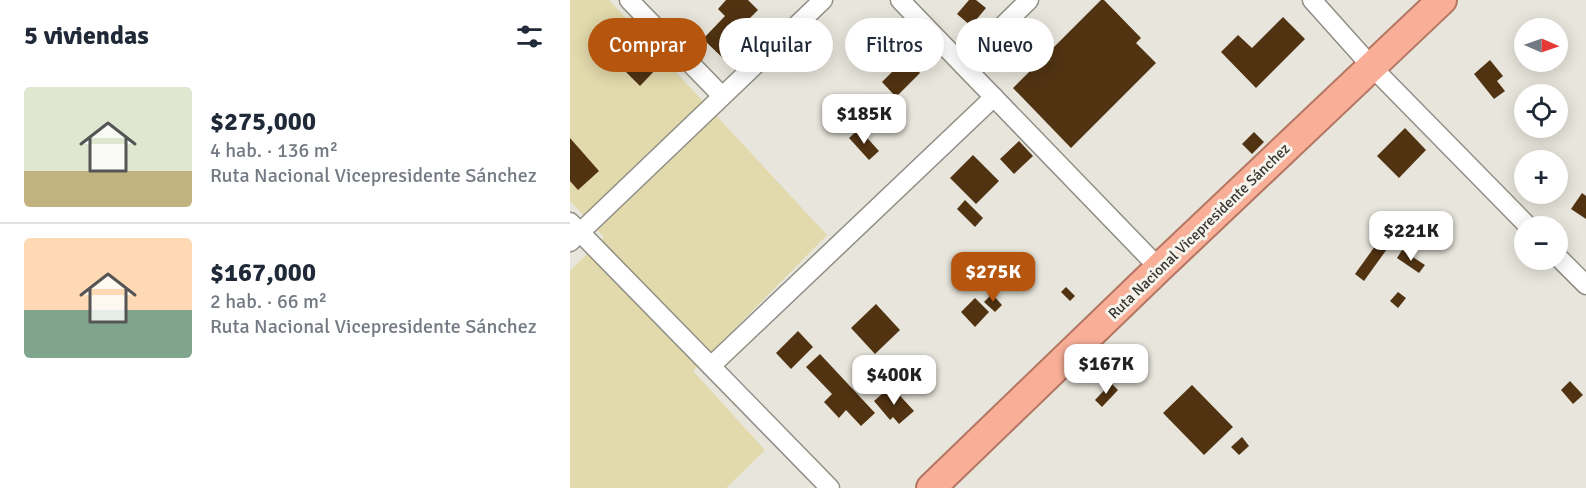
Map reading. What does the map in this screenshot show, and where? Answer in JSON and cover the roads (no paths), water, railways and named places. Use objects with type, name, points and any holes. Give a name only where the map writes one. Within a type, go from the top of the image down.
[{"type":"highway","name":"Ruta Nacional Vicepresidente Sánchez","points":[[931,488],[1442,0]]},
{"type":"street","points":[[629,0],[722,96]]},
{"type":"street","points":[[823,0],[573,232],[711,366],[830,488]]},
{"type":"street","points":[[900,0],[956,58]]},
{"type":"street","points":[[1011,18],[1029,0]]},
{"type":"street","points":[[1312,0],[1372,67],[1518,216]]},
{"type":"street","points":[[970,72],[1159,268]]},
{"type":"street","points":[[711,366],[994,97]]},
{"type":"street","points":[[1568,267],[1586,285]]}]
